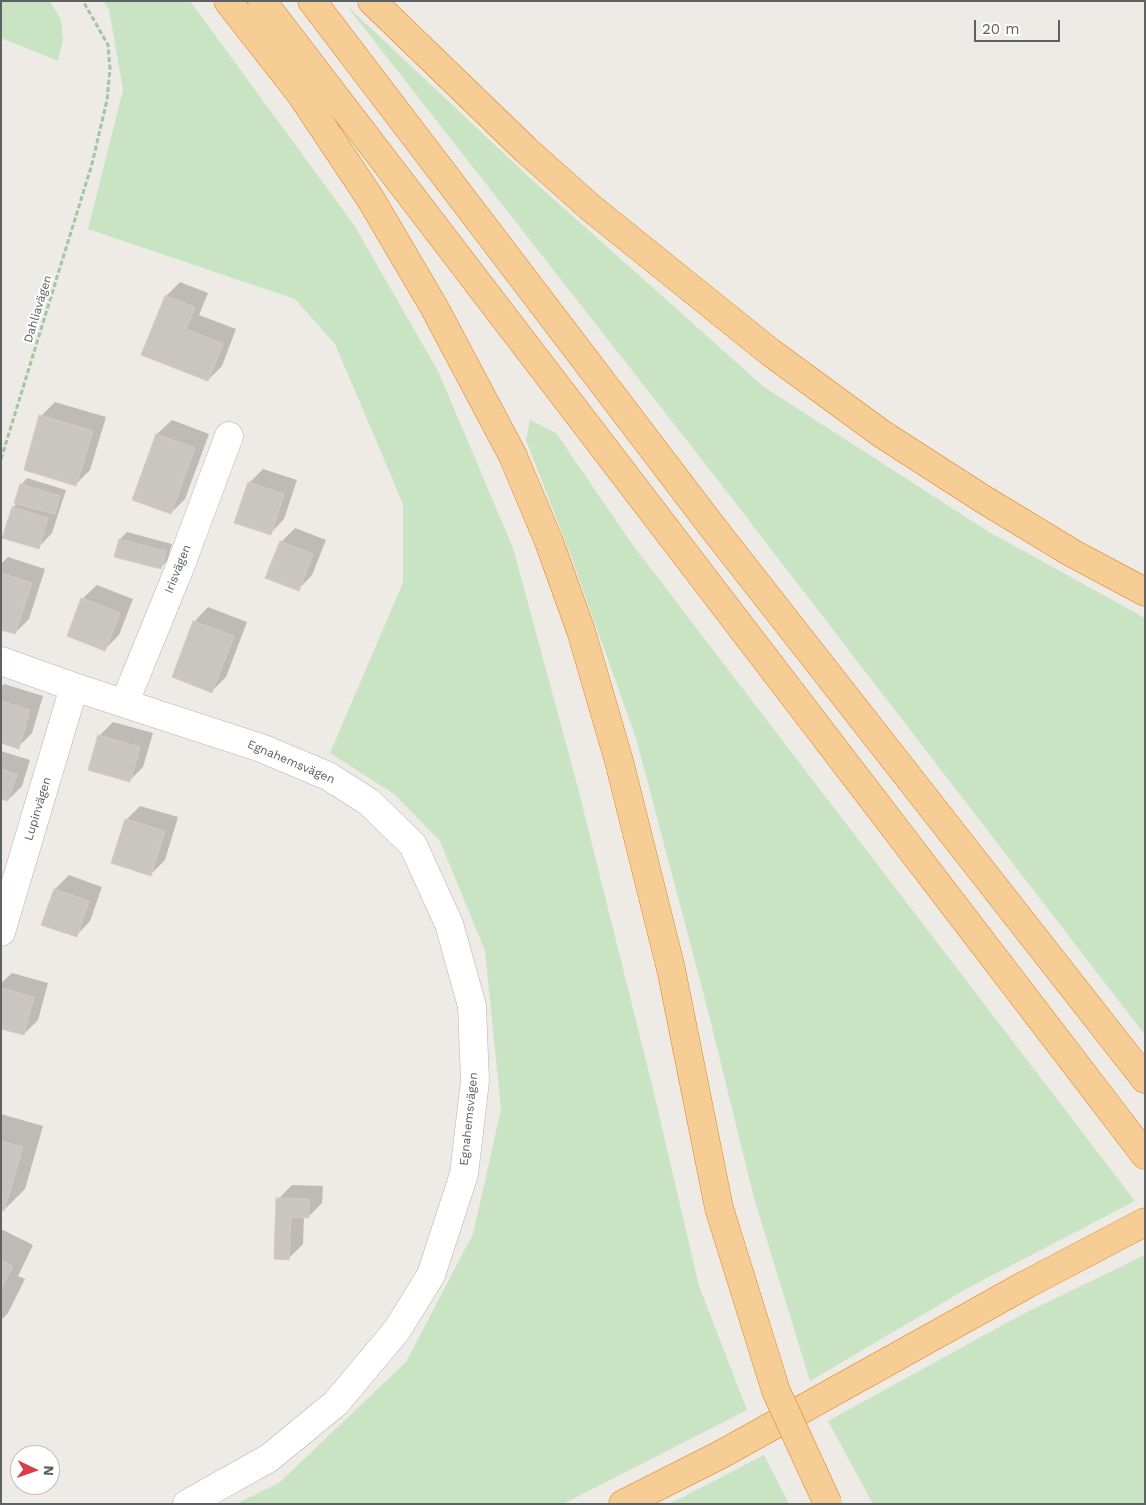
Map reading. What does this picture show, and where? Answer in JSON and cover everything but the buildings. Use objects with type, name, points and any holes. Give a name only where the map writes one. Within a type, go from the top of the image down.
[{"type":"highway","points":[[228,1],[300,94],[370,198],[434,307],[509,448],[549,542],[581,631],[619,761],[671,969],[720,1208],[776,1391],[828,1504]]},
{"type":"highway","points":[[262,1],[1145,1155]]},
{"type":"highway","points":[[312,1],[714,529],[1145,1079]]},
{"type":"highway","points":[[372,1],[548,169],[665,268],[770,352],[882,434],[982,499],[1072,553],[1145,592]]},
{"type":"highway","points":[[623,1504],[720,1455],[962,1320],[1145,1222]]},
{"type":"street","name":"Irisvägen","points":[[125,702],[180,567],[229,436]]},
{"type":"street","name":"Egnahemsvägen","points":[[1,661],[261,748],[328,776],[369,802],[413,846],[449,924],[472,1006],[475,1081],[464,1174],[431,1275],[397,1330],[336,1403],[269,1458],[187,1504]]},
{"type":"street","name":"Lupinvägen","points":[[1,932],[74,687]]},
{"type":"path","name":"Dahliavägen","points":[[1,459],[92,164],[108,100],[110,69],[108,45],[83,1]]},
{"type":"green space","points":[[1,1],[50,1],[61,20],[63,40],[58,61],[1,38]]},
{"type":"green space","points":[[103,1],[190,1],[354,225],[438,371],[513,548],[578,788],[652,1085],[699,1286],[747,1410],[563,1504],[236,1504],[279,1483],[406,1362],[473,1234],[501,1109],[485,951],[440,841],[394,794],[330,753],[403,583],[403,504],[335,344],[295,299],[88,229],[123,90],[109,9]]},
{"type":"green space","points":[[346,5],[530,178],[764,387],[989,532],[1145,618],[1145,1035],[717,479]]},
{"type":"green space","points":[[530,420],[556,433],[632,544],[1135,1201],[966,1289],[810,1381],[754,1198],[707,1007],[636,738],[572,559],[526,440]]},
{"type":"green space","points":[[1145,1255],[1145,1504],[873,1504],[828,1421],[1021,1315]]},
{"type":"green space","points":[[764,1455],[789,1504],[668,1504],[685,1496]]}]
